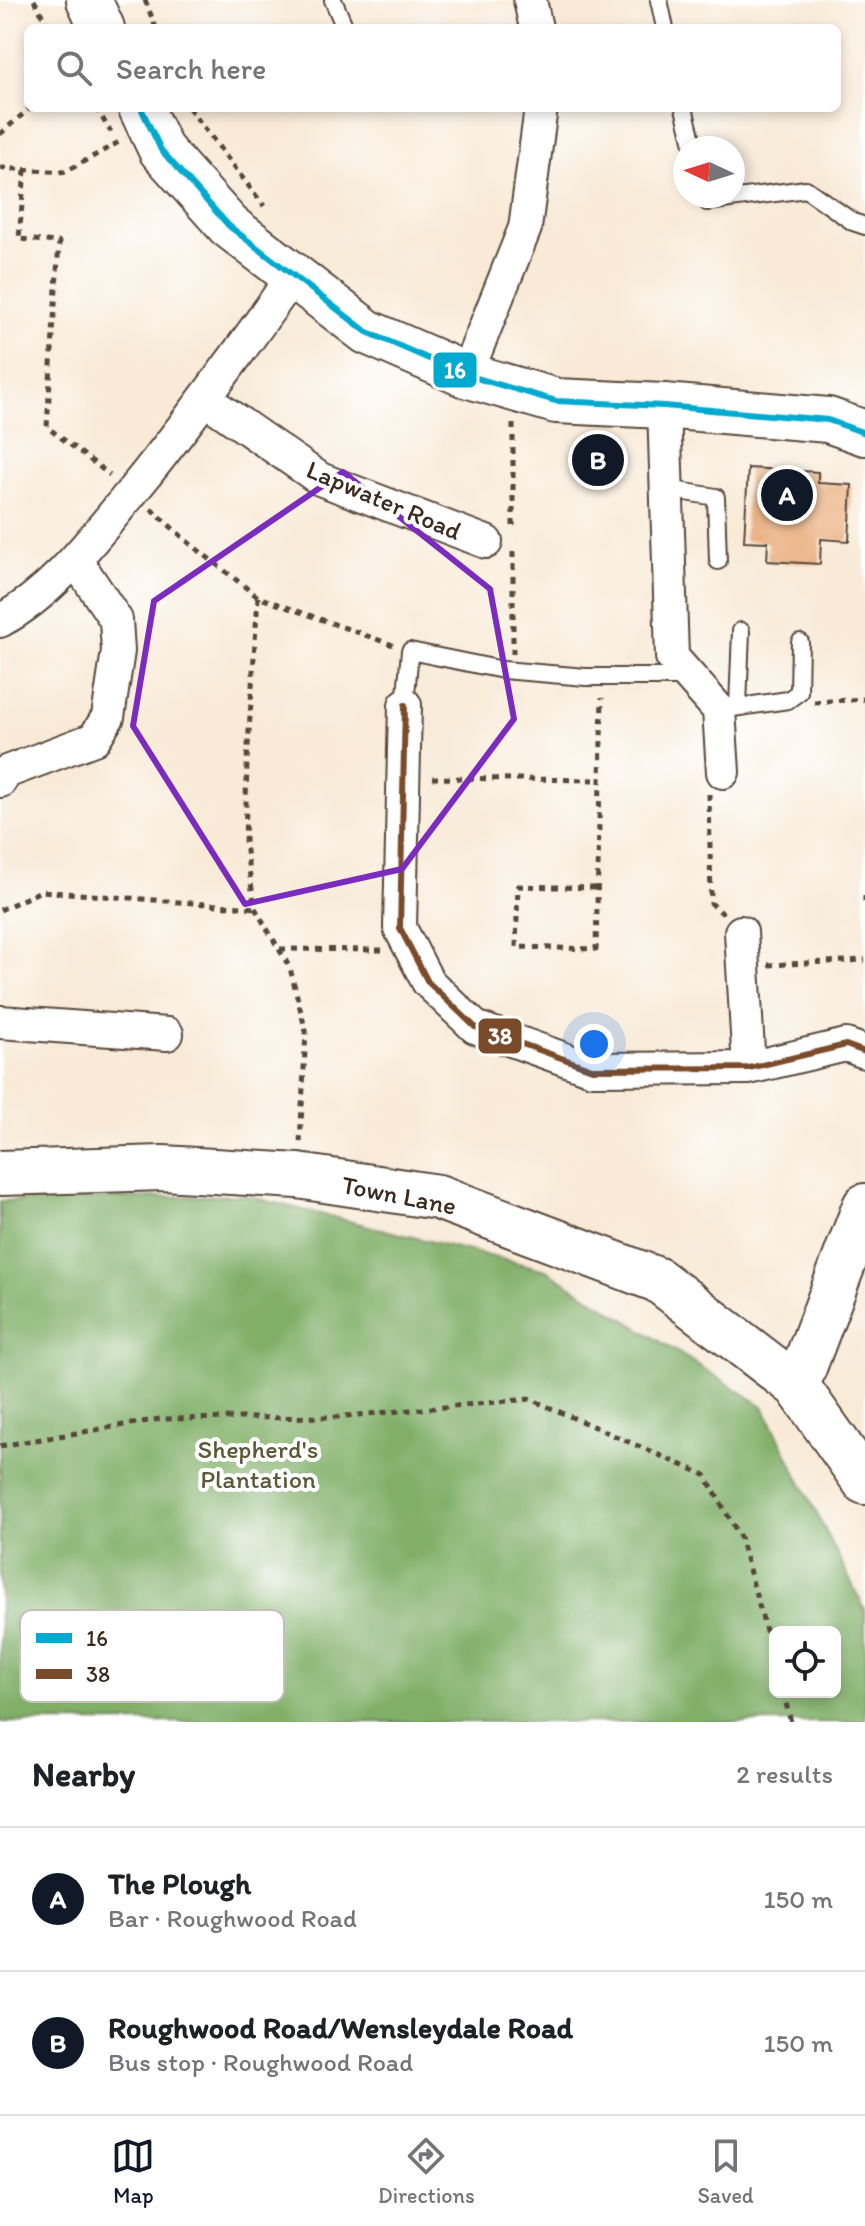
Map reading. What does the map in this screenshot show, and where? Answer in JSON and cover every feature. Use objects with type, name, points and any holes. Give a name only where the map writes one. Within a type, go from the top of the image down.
[{"type":"street","points":[[89,0],[100,24]]},
{"type":"street","points":[[530,0],[535,24]]},
{"type":"street","points":[[466,375],[525,228],[540,112]]},
{"type":"street","points":[[136,126],[229,226],[367,332],[466,375],[556,401],[664,406],[828,420],[865,433]]},
{"type":"street","points":[[0,621],[16,612],[76,560],[205,399],[293,276]]},
{"type":"street","name":"Lapwater Road","points":[[205,399],[320,479],[486,542]]},
{"type":"street","points":[[664,406],[672,657],[689,677],[729,708],[723,772]]},
{"type":"street","points":[[0,781],[6,772],[94,739],[108,717],[118,651],[116,620],[76,560]]},
{"type":"street","points":[[405,705],[400,928],[428,982],[475,1027],[592,1069],[749,1068],[846,1045],[865,1052]]},
{"type":"street","points":[[741,932],[749,1068]]},
{"type":"street","points":[[0,1022],[167,1034]]},
{"type":"street","name":"Town Lane","points":[[0,1173],[163,1168],[298,1176],[438,1197],[658,1280],[797,1386],[865,1482]]},
{"type":"street","points":[[797,1386],[865,1206]]},
{"type":"lane","points":[[333,0],[343,24]]},
{"type":"lane","points":[[659,0],[664,24]]},
{"type":"lane","points":[[685,112],[691,136]]},
{"type":"lane","points":[[745,197],[806,189],[853,222],[865,226]]},
{"type":"lane","points":[[667,489],[716,497],[718,561]]},
{"type":"lane","points":[[741,631],[729,708],[788,700],[799,692],[800,642]]},
{"type":"lane","points":[[405,705],[410,651],[503,670],[602,677],[689,677]]},
{"type":"path","points":[[34,0],[47,24]]},
{"type":"path","points":[[145,0],[154,24]]},
{"type":"path","points":[[0,134],[25,112]]},
{"type":"path","points":[[105,112],[136,126]]},
{"type":"path","points":[[192,112],[273,218]]},
{"type":"path","points":[[0,168],[65,172],[136,126]]},
{"type":"path","points":[[258,597],[245,845],[255,908],[290,968],[306,1032],[298,1176]]},
{"type":"path","points":[[595,888],[518,886],[516,947],[596,949],[602,677]]},
{"type":"path","points":[[788,700],[865,699]]},
{"type":"path","points":[[723,772],[708,778],[711,903],[741,932]]},
{"type":"path","points":[[404,778],[599,780]]},
{"type":"path","points":[[0,910],[41,891],[255,908]]},
{"type":"path","points":[[865,896],[865,906]]},
{"type":"path","points":[[279,949],[412,951]]},
{"type":"path","points":[[743,966],[865,960]]},
{"type":"path","points":[[0,1446],[160,1419],[336,1417],[530,1399],[705,1475],[740,1537],[769,1641]]},
{"type":"path","points":[[785,1698],[791,1722]]},
{"type":"highlighted area","points":[[343,472],[490,589],[514,719],[402,869],[245,904],[133,726],[154,601]]},
{"type":"green space","name":"Shepherd's Plantation","points":[[243,1195],[546,1270],[763,1406],[865,1610],[865,1722],[0,1722],[0,1201]]},
{"type":"building","points":[[748,468],[818,472],[818,483],[852,485],[849,541],[821,539],[820,564],[767,561],[768,542],[744,541]]},
{"type":"transit line","name":"16","points":[[143,112],[161,150],[229,226],[367,332],[466,375],[556,401],[664,406],[828,420],[865,433]]},
{"type":"transit line","name":"38","points":[[405,705],[400,928],[428,982],[475,1027],[592,1069],[749,1068],[846,1045],[865,1052]]},
{"type":"place","name":"Roughwood Road/Wensleydale Road","points":[[598,460]]},
{"type":"place","name":"The Plough","points":[[787,495]]}]
